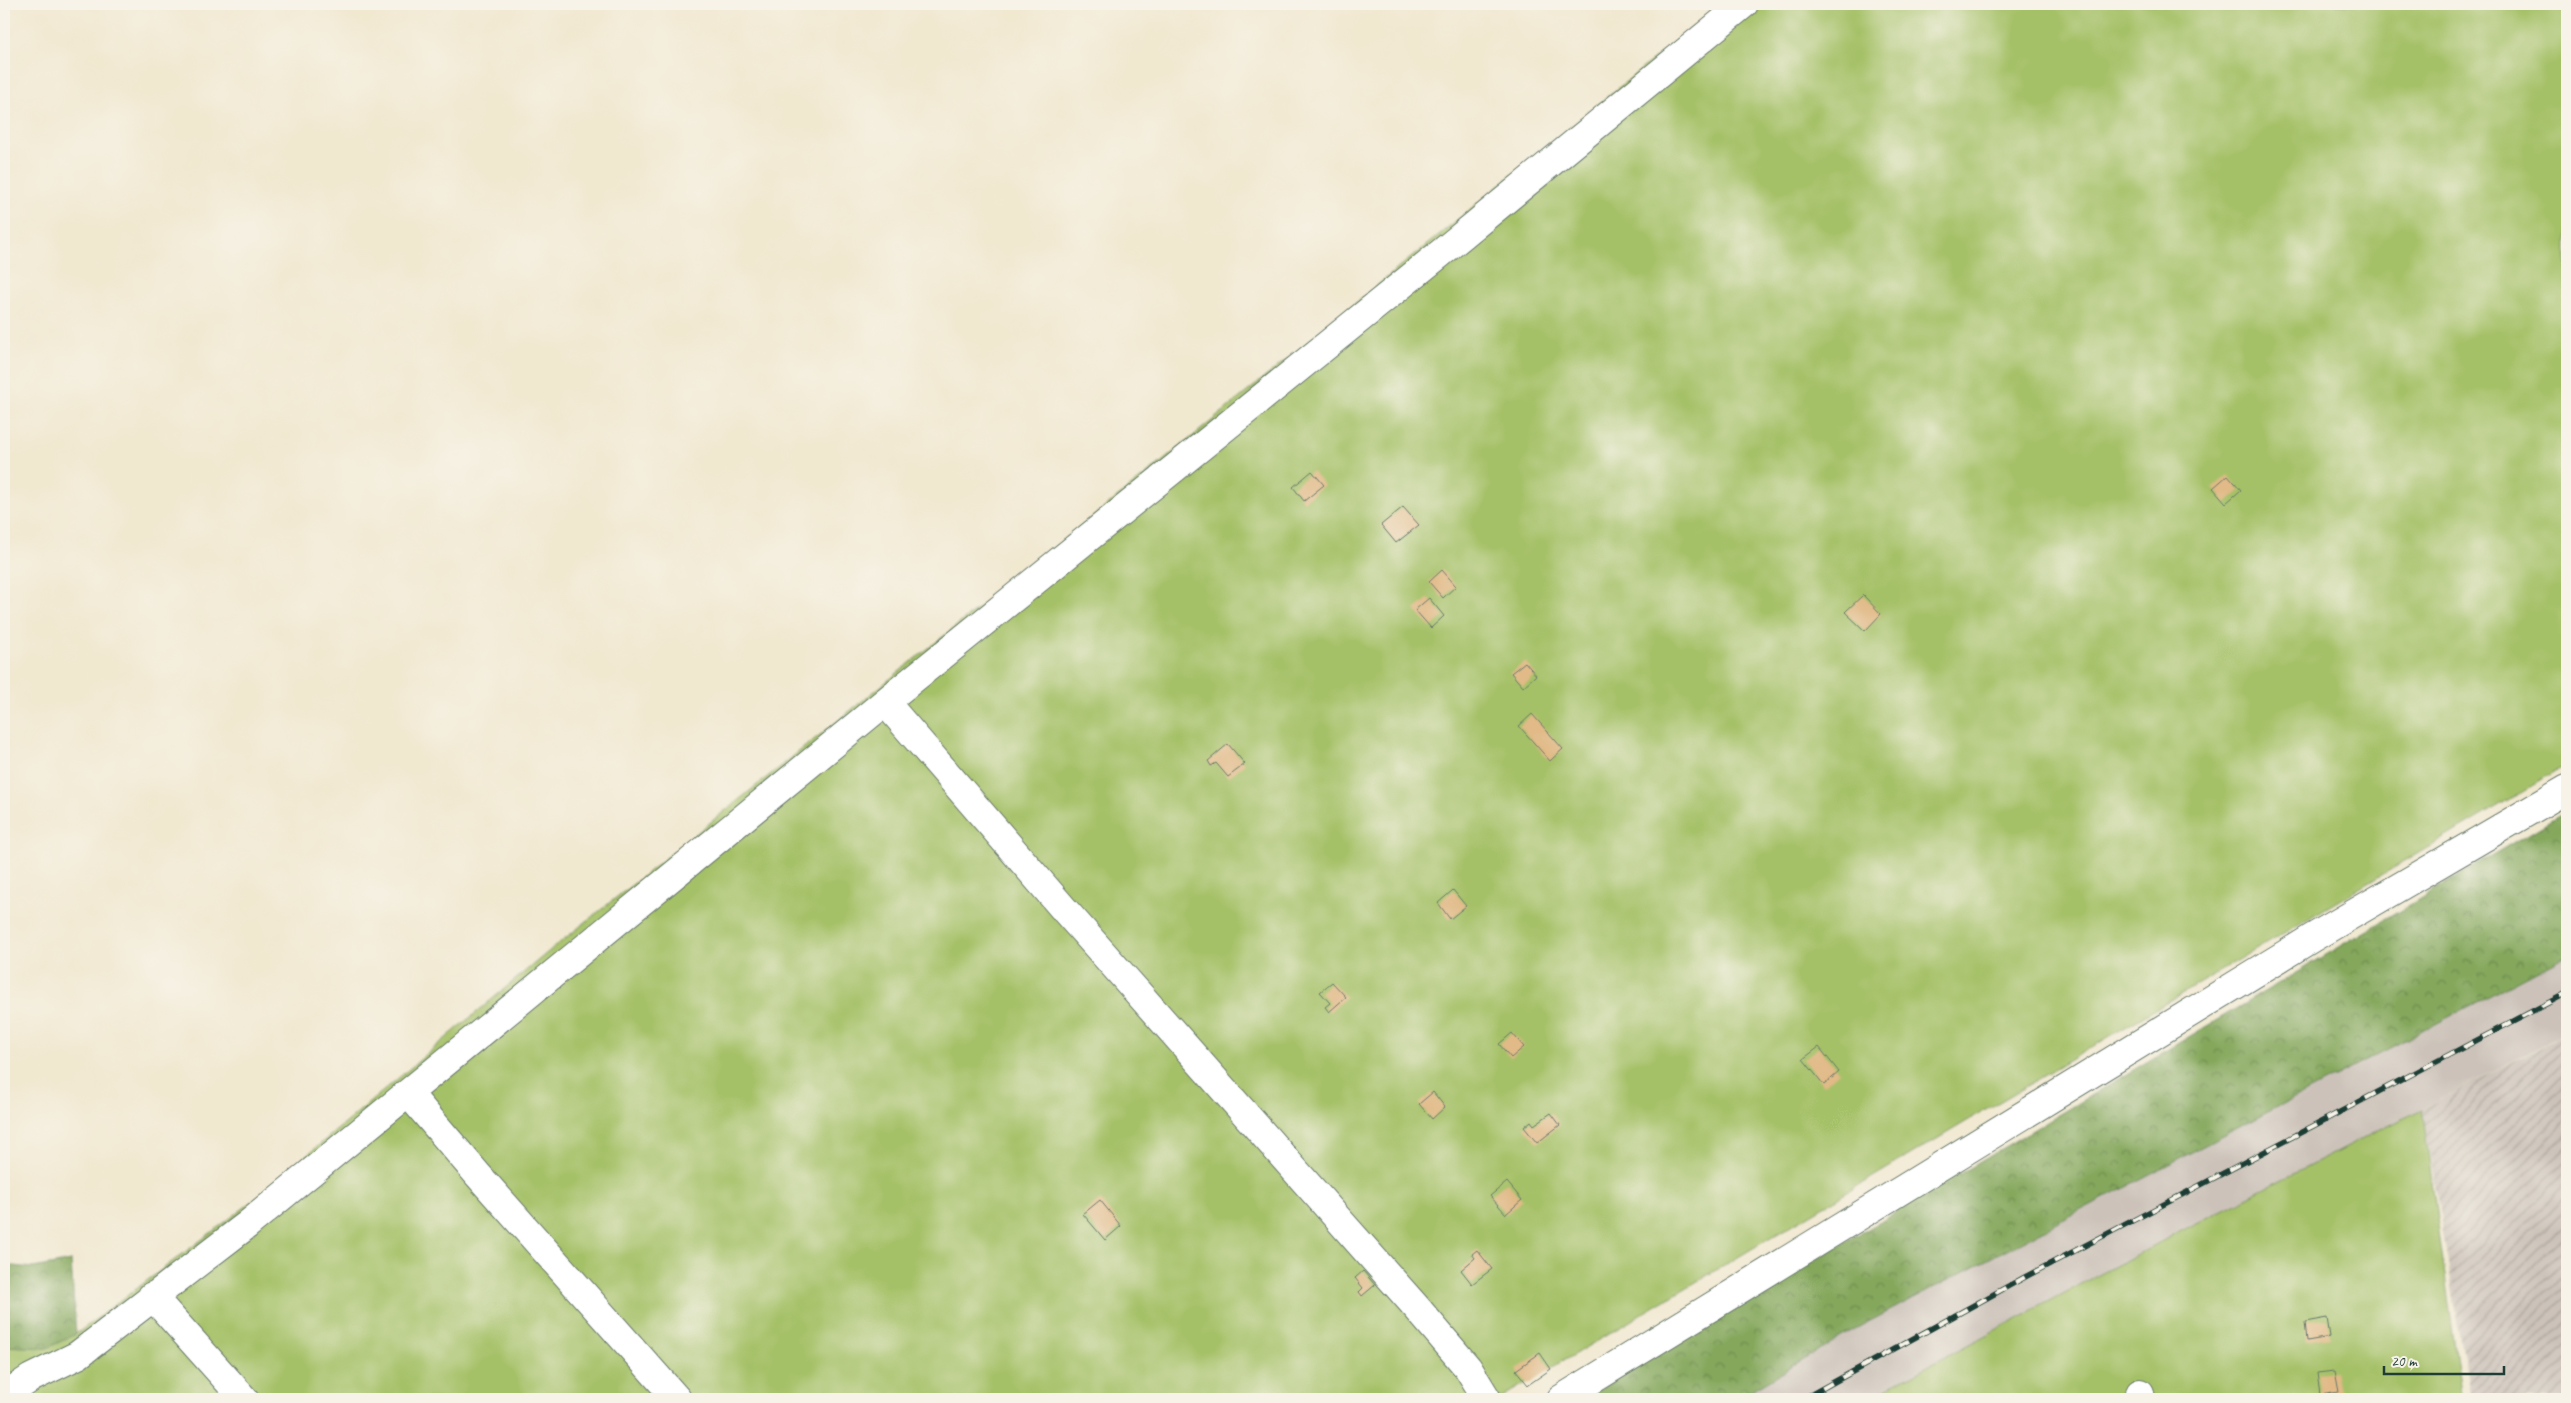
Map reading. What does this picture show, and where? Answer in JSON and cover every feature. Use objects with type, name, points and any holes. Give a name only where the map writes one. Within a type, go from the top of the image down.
[{"type":"lane","points":[[4,1396],[31,1378],[78,1355],[152,1296],[247,1225],[885,702],[1744,4]]},
{"type":"lane","points":[[885,702],[1081,929],[1417,1308],[1468,1368],[1487,1399]]},
{"type":"lane","points":[[1561,1399],[2312,938],[2567,788]]},
{"type":"lane","points":[[408,1092],[478,1175],[678,1399]]},
{"type":"lane","points":[[152,1296],[244,1399]]},
{"type":"shaded area","points":[[2567,955],[2567,1032],[2422,1109],[2183,1230],[1866,1399],[1737,1399],[1855,1329]]},
{"type":"shaded area","points":[[2567,1033],[2567,1399],[2471,1399],[2422,1109]]},
{"type":"green space","points":[[1721,4],[2567,4],[2567,765],[1499,1399],[4,1399],[4,1346],[47,1348],[76,1334],[249,1204],[548,952],[1153,469]]},
{"type":"green space","points":[[2567,811],[2567,955],[1855,1329],[1737,1399],[1582,1399]]},
{"type":"green space","points":[[2422,1109],[2462,1399],[1866,1399],[2183,1230]]},
{"type":"green space","points":[[71,1261],[76,1334],[47,1348],[4,1346],[4,1265],[33,1268]]},
{"type":"building","points":[[1312,471],[1324,485],[1304,501],[1293,487]]},
{"type":"building","points":[[2228,475],[2241,490],[2226,503],[2213,488]]},
{"type":"building","points":[[1403,507],[1419,525],[1396,543],[1381,525]]},
{"type":"building","points":[[1442,570],[1456,586],[1443,598],[1429,582]]},
{"type":"building","points":[[1863,595],[1881,614],[1865,631],[1845,612]]},
{"type":"building","points":[[1429,598],[1444,616],[1431,628],[1415,610]]},
{"type":"building","points":[[1525,662],[1536,675],[1523,687],[1511,673]]},
{"type":"building","points":[[1532,714],[1563,749],[1550,761],[1519,726]]},
{"type":"building","points":[[1228,744],[1245,764],[1228,777],[1216,763],[1211,766],[1208,761]]},
{"type":"building","points":[[1453,890],[1466,906],[1450,919],[1438,903]]},
{"type":"building","points":[[1332,982],[1346,997],[1329,1012],[1325,1007],[1330,1003],[1320,992]]},
{"type":"building","points":[[1512,1033],[1524,1047],[1511,1058],[1499,1044]]},
{"type":"building","points":[[1819,1047],[1839,1072],[1824,1085],[1803,1059]]},
{"type":"building","points":[[1433,1092],[1445,1107],[1432,1119],[1419,1104]]},
{"type":"building","points":[[1551,1113],[1560,1125],[1537,1143],[1524,1127],[1531,1121],[1534,1125]]},
{"type":"building","points":[[1507,1182],[1522,1200],[1506,1214],[1490,1196]]},
{"type":"building","points":[[1100,1200],[1121,1226],[1105,1240],[1083,1214]]},
{"type":"building","points":[[1477,1250],[1492,1269],[1472,1284],[1461,1270],[1475,1258],[1472,1254]]},
{"type":"building","points":[[1363,1271],[1375,1285],[1362,1296],[1359,1292],[1363,1288],[1355,1278]]},
{"type":"building","points":[[2327,1318],[2330,1337],[2307,1341],[2305,1322]]},
{"type":"building","points":[[1540,1353],[1551,1369],[1528,1385],[1516,1370]]},
{"type":"building","points":[[2335,1371],[2339,1392],[2320,1395],[2317,1373]]},
{"type":"railway","points":[[1803,1399],[2025,1277],[2567,993]]}]
